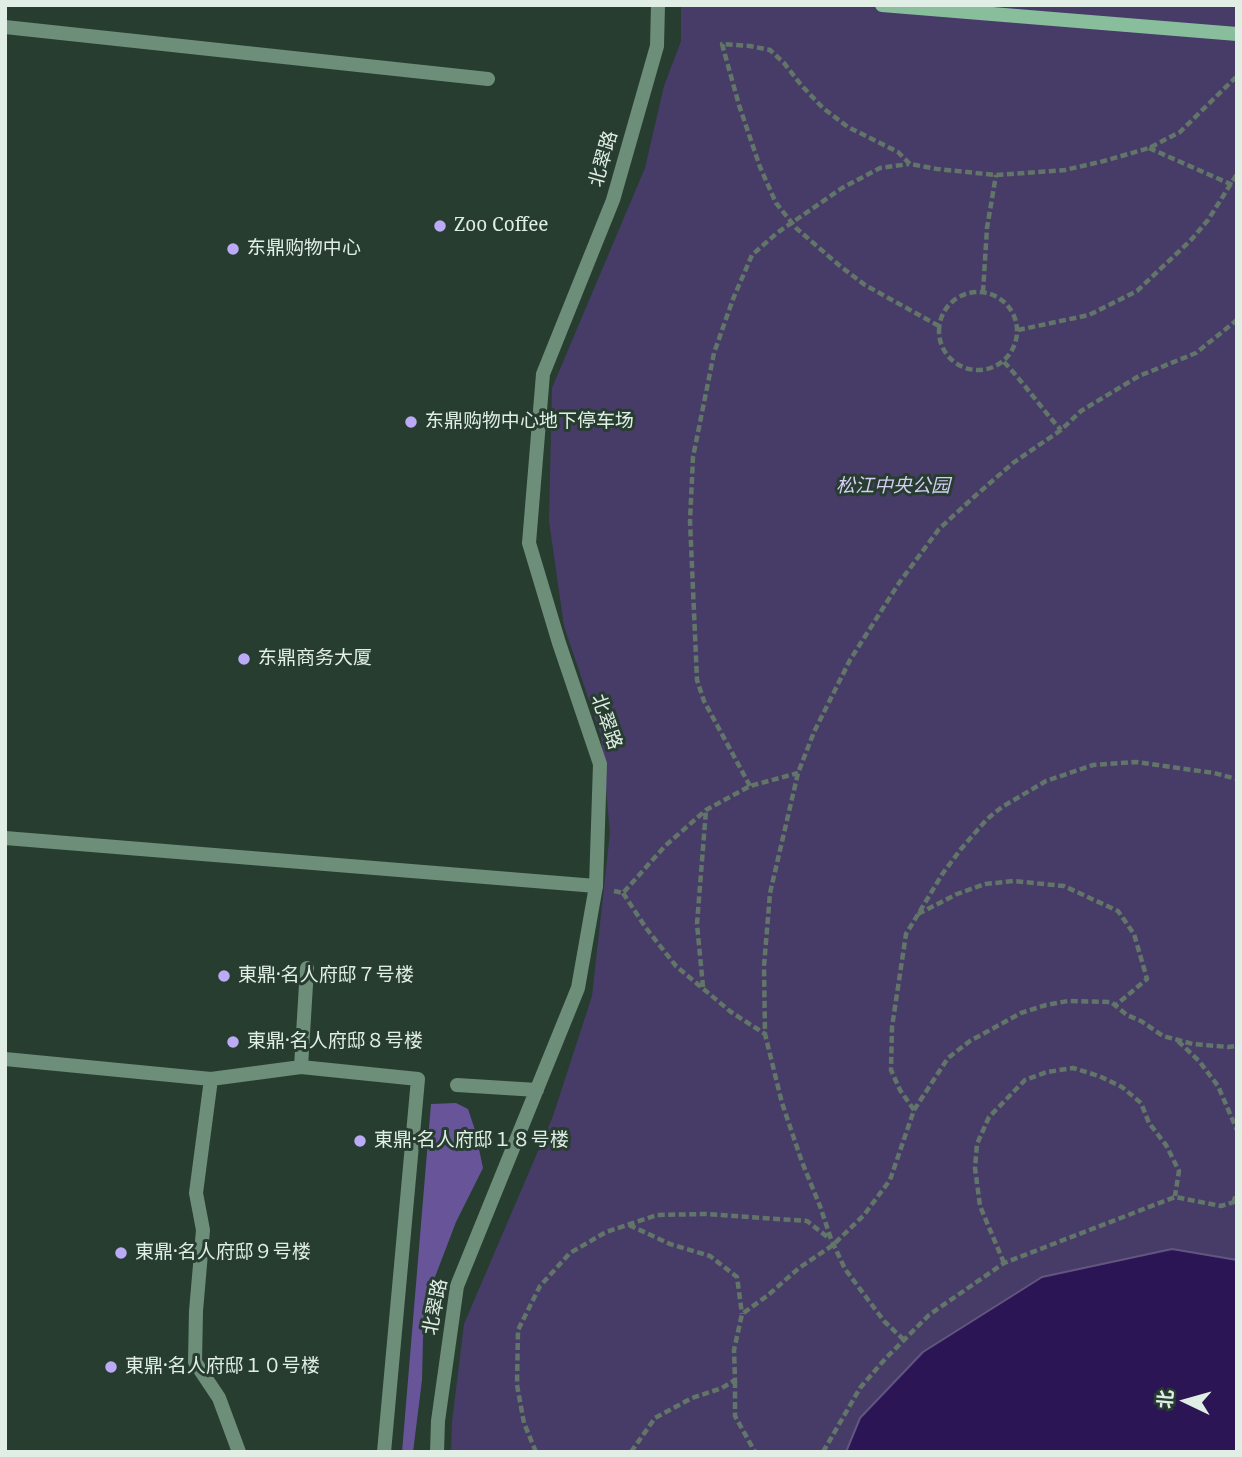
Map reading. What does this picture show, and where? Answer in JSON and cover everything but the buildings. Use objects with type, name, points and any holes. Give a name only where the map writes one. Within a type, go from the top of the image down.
[{"type":"main road","points":[[882,5],[1237,34]]},
{"type":"street","name":"北翠路","points":[[437,1452],[438,1421],[457,1286],[578,988],[596,887],[600,764],[529,543],[543,374],[613,200],[657,46],[657,5]]},
{"type":"street","points":[[5,27],[488,79]]},
{"type":"street","points":[[5,838],[596,887]]},
{"type":"street","points":[[302,1067],[307,968]]},
{"type":"street","points":[[5,1059],[211,1079],[302,1067],[418,1079],[384,1452]]},
{"type":"street","points":[[211,1079],[196,1194],[203,1230],[195,1362],[219,1398],[239,1452]]},
{"type":"street","points":[[457,1085],[537,1090]]},
{"type":"path","points":[[910,164],[898,152],[848,127],[823,108],[770,50],[722,44],[760,167],[776,203],[796,228],[865,285],[939,326]]},
{"type":"path","points":[[750,786],[704,701],[697,680],[690,520],[693,457],[713,353],[752,255],[777,233],[842,188],[880,168],[910,164],[996,175],[1065,170],[1104,161],[1149,148],[1180,131],[1237,78]]},
{"type":"path","points":[[1149,148],[1234,185]]},
{"type":"path","points":[[1018,330],[1090,315],[1137,291],[1191,240],[1234,185],[1237,174]]},
{"type":"path","points":[[983,292],[987,228],[996,175]]},
{"type":"path","points":[[971,292],[983,292],[994,295],[1011,309],[1018,330],[1012,353],[1004,362],[992,369],[979,371],[966,369],[944,352],[939,326],[950,304],[971,292]]},
{"type":"path","points":[[904,1340],[884,1321],[845,1269],[832,1242],[782,1103],[765,1034],[764,966],[770,893],[798,773],[814,732],[850,660],[899,583],[939,529],[1013,463],[1061,430],[1081,411],[1139,376],[1196,353],[1237,320]]},
{"type":"path","points":[[1004,362],[1061,430]]},
{"type":"path","points":[[914,1110],[900,1090],[891,1070],[892,1027],[906,934],[943,873],[987,819],[1046,781],[1093,765],[1136,762],[1237,779]]},
{"type":"path","points":[[623,893],[665,846],[706,810],[750,786],[798,773]]},
{"type":"path","points":[[703,988],[697,924],[706,810]]},
{"type":"path","points":[[917,915],[957,894],[985,884],[1013,881],[1064,886],[1118,911],[1134,934],[1147,979],[1115,1005]]},
{"type":"path","points":[[596,887],[623,893],[676,966],[732,1012],[765,1034]]},
{"type":"path","points":[[741,1314],[767,1296],[864,1215],[890,1180],[914,1110],[948,1058],[970,1041],[1021,1013],[1068,1001],[1111,1002],[1127,1015],[1163,1036],[1193,1044],[1237,1046]]},
{"type":"path","points":[[1177,1040],[1199,1061],[1218,1086],[1237,1130]]},
{"type":"path","points":[[1003,1263],[981,1206],[975,1168],[977,1144],[989,1117],[1025,1080],[1047,1072],[1073,1068],[1122,1087],[1141,1103],[1149,1123],[1166,1145],[1179,1171],[1175,1197]]},
{"type":"path","points":[[823,1452],[860,1388],[885,1359],[929,1315],[1003,1263],[1175,1197],[1221,1206],[1235,1202],[1237,1192]]},
{"type":"path","points":[[536,1452],[524,1423],[516,1385],[518,1330],[540,1286],[570,1253],[606,1232],[657,1215],[757,1216],[807,1221],[832,1242]]},
{"type":"path","points":[[628,1224],[670,1244],[710,1256],[737,1277],[741,1314],[734,1350],[735,1416],[755,1452]]},
{"type":"path","points":[[631,1452],[656,1418],[692,1398],[722,1388],[735,1380]]},
{"type":"green space","name":"松江中央公园","points":[[681,5],[1237,5],[1237,1452],[451,1452],[464,1324],[553,1116],[592,996],[610,833],[601,736],[564,626],[549,521],[552,388],[645,168],[664,86],[681,41]]},
{"type":"shaded area","points":[[456,1103],[468,1109],[483,1168],[456,1222],[430,1290],[413,1452],[402,1452],[431,1104]]},
{"type":"shaded area","points":[[1172,1249],[1237,1260],[1237,1452],[846,1452],[860,1418],[923,1352],[1042,1277]]},
{"type":"place","name":"Zoo Coffee","points":[[440,226]]},
{"type":"place","name":"东鼎购物中心","points":[[233,249]]},
{"type":"place","name":"东鼎购物中心地下停车场","points":[[411,422]]},
{"type":"place","name":"东鼎商务大厦","points":[[244,659]]},
{"type":"place","name":"東鼎·名人府邸７号楼","points":[[224,976]]},
{"type":"place","name":"東鼎·名人府邸８号楼","points":[[233,1042]]},
{"type":"place","name":"東鼎·名人府邸１８号楼","points":[[360,1141]]},
{"type":"place","name":"東鼎·名人府邸９号楼","points":[[121,1253]]},
{"type":"place","name":"東鼎·名人府邸１０号楼","points":[[111,1367]]}]
